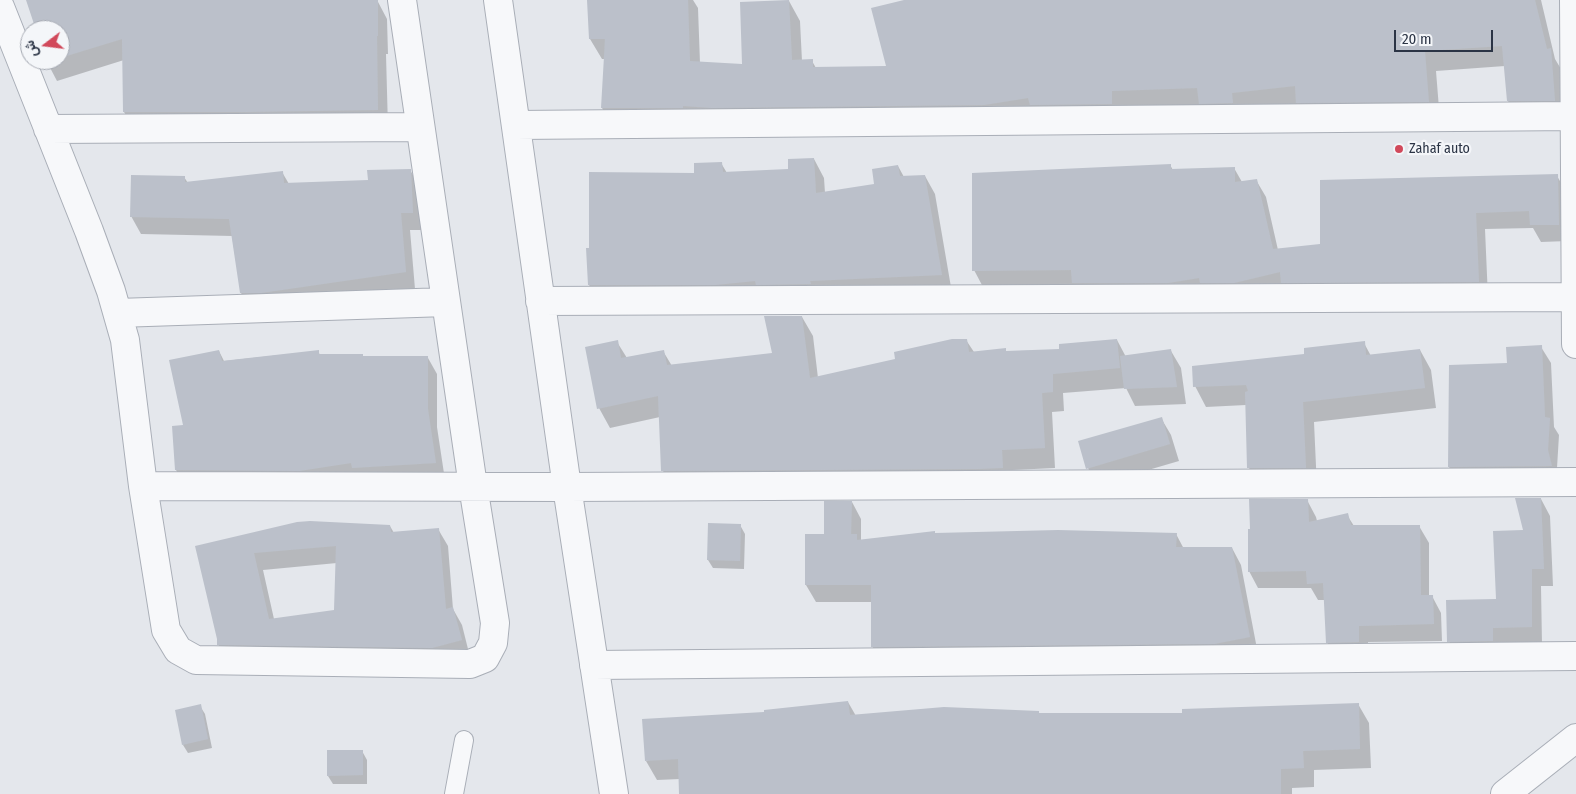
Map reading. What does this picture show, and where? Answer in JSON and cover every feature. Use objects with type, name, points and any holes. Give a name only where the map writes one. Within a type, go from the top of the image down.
[{"type":"street","points":[[0,7],[92,240],[118,313],[125,340],[143,486],[166,630],[178,650],[196,660],[470,664],[485,658],[493,644],[495,623],[473,486],[402,0]]},
{"type":"street","points":[[498,0],[567,487],[614,794]]},
{"type":"street","points":[[1574,0],[1576,344]]},
{"type":"street","points":[[516,125],[1574,116]]},
{"type":"street","points":[[48,129],[420,127]]},
{"type":"street","points":[[540,301],[1576,297]]},
{"type":"street","points":[[118,313],[446,302]]},
{"type":"street","points":[[143,486],[567,487],[1576,482]]},
{"type":"street","points":[[594,665],[1576,656]]},
{"type":"street","points":[[1505,794],[1576,738]]},
{"type":"lane","points":[[454,794],[464,740]]},
{"type":"building","points":[[26,0],[378,0],[378,110],[123,112],[122,39],[70,55],[70,20],[33,20]]},
{"type":"building","points":[[587,0],[688,0],[690,61],[742,64],[740,2],[789,0],[792,60],[813,59],[813,67],[886,66],[871,8],[904,0],[1535,0],[1547,49],[1551,48],[1555,101],[1507,101],[1502,46],[1425,51],[1429,102],[1296,103],[1295,86],[1232,93],[1233,103],[1199,104],[1197,88],[1112,91],[1112,104],[1030,105],[1028,98],[984,105],[601,108],[605,39],[589,39]]},
{"type":"building","points":[[814,158],[816,193],[874,184],[872,169],[898,165],[900,176],[925,175],[942,275],[810,281],[811,284],[756,285],[755,281],[715,285],[588,285],[586,248],[589,248],[589,172],[694,173],[694,163],[722,162],[723,172],[788,169],[788,159]]},
{"type":"building","points":[[1171,164],[1171,169],[1235,167],[1235,182],[1257,179],[1273,249],[1320,244],[1320,180],[1558,174],[1559,225],[1530,225],[1529,211],[1476,213],[1479,282],[1281,283],[1280,272],[1234,283],[1200,283],[1199,278],[1168,283],[1072,283],[1071,270],[972,271],[972,173]]},
{"type":"building","points":[[411,169],[413,213],[401,213],[406,272],[261,293],[240,293],[229,219],[130,217],[131,175],[185,176],[185,182],[283,171],[284,183],[368,180],[367,170]]},
{"type":"building","points":[[764,316],[802,316],[810,378],[895,359],[894,352],[952,339],[967,339],[969,352],[1006,348],[1006,351],[1059,349],[1059,344],[1117,339],[1120,368],[1053,374],[1053,392],[1042,393],[1045,448],[1002,450],[1003,468],[661,471],[658,396],[597,409],[585,347],[618,340],[621,358],[664,350],[667,365],[772,353]]},
{"type":"building","points":[[1365,341],[1366,355],[1420,349],[1425,388],[1303,402],[1306,468],[1247,468],[1245,392],[1248,391],[1246,385],[1193,387],[1192,366],[1304,354],[1304,348]]},
{"type":"building","points":[[1542,345],[1545,417],[1550,418],[1548,450],[1552,466],[1448,467],[1449,365],[1507,363],[1506,347]]},
{"type":"building","points":[[1171,349],[1177,387],[1124,389],[1120,356]]},
{"type":"building","points":[[219,350],[222,361],[319,350],[319,354],[428,356],[428,409],[436,463],[352,468],[351,463],[299,471],[175,470],[172,426],[183,425],[169,360]]},
{"type":"building","points":[[1162,417],[1170,444],[1086,469],[1078,441]]},
{"type":"building","points":[[1515,498],[1541,498],[1544,569],[1532,569],[1532,627],[1493,628],[1493,641],[1447,642],[1446,600],[1496,599],[1493,531],[1523,530]]},
{"type":"building","points":[[1249,499],[1308,499],[1309,522],[1348,513],[1351,525],[1420,525],[1421,595],[1433,595],[1434,624],[1359,626],[1359,642],[1326,643],[1323,583],[1307,584],[1306,571],[1248,572]]},
{"type":"building","points":[[824,501],[852,501],[851,534],[857,534],[857,540],[935,531],[935,533],[1058,530],[1177,533],[1176,547],[1232,547],[1250,637],[1214,644],[871,647],[871,585],[805,585],[805,534],[824,534]]},
{"type":"building","points":[[297,522],[390,525],[391,532],[439,528],[446,609],[453,607],[462,640],[432,648],[217,645],[195,546]],"holes":[[[336,546],[334,610],[269,619],[254,553]]]},
{"type":"building","points":[[708,523],[741,524],[740,561],[707,560]]},
{"type":"building","points":[[848,701],[850,715],[944,707],[1039,711],[1039,713],[1182,713],[1182,709],[1359,703],[1360,749],[1303,751],[1304,768],[1281,769],[1281,794],[679,794],[678,759],[645,761],[642,719],[764,712],[764,710]]},
{"type":"building","points":[[201,704],[208,739],[182,745],[175,710]]},
{"type":"building","points":[[327,750],[363,750],[363,775],[327,776]]},
{"type":"place","name":"Zahaf auto","points":[[1399,149]]}]
